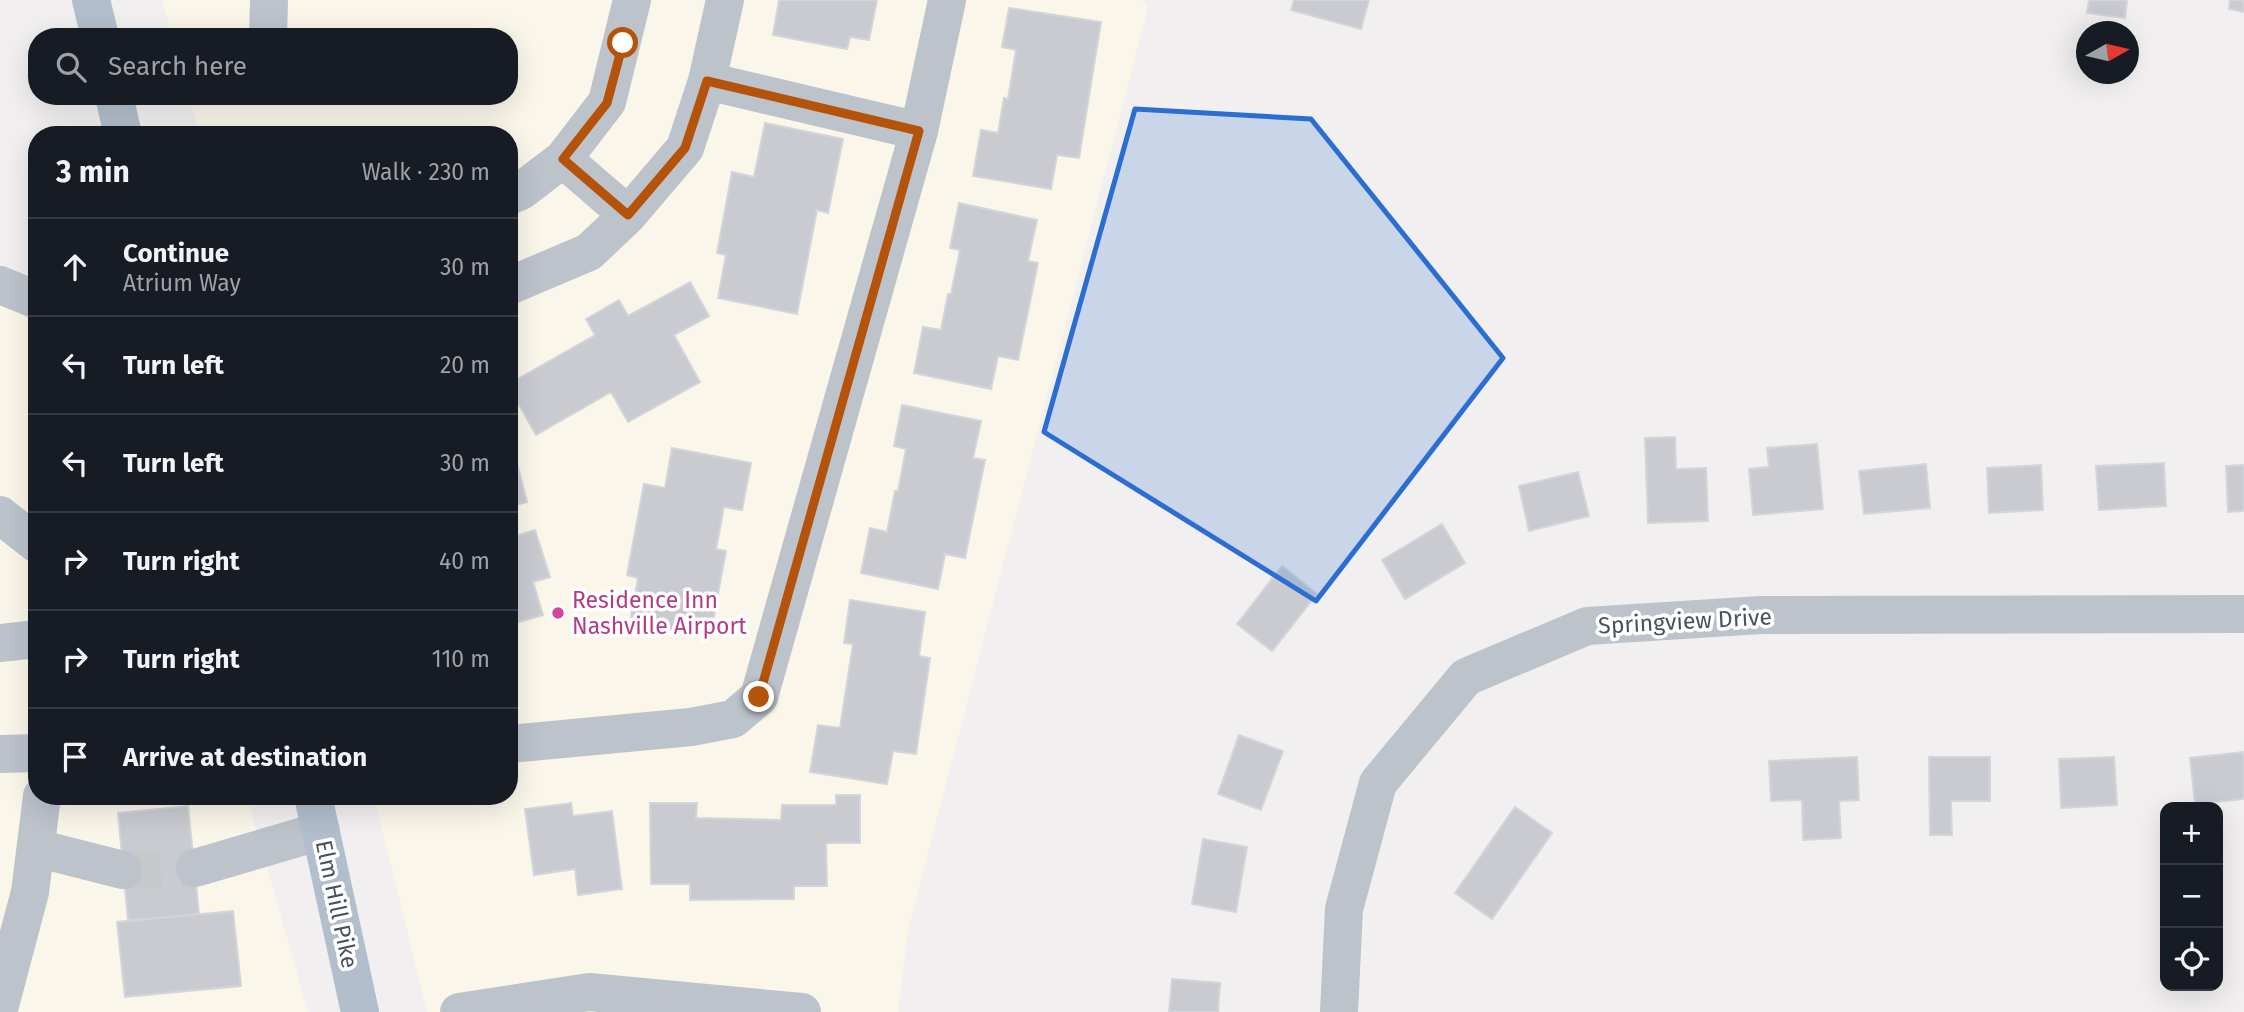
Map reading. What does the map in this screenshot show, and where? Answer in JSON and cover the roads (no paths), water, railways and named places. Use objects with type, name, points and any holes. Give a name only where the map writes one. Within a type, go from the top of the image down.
[{"type":"main road","points":[[91,0],[98,28]]},
{"type":"main road","points":[[116,105],[121,126]]},
{"type":"main road","name":"Elm Hill Pike","points":[[317,814],[360,1012]]},
{"type":"street","points":[[268,28],[269,0]]},
{"type":"street","points":[[518,192],[563,159],[607,103],[632,0]]},
{"type":"street","points":[[518,282],[589,252],[628,215],[685,148],[707,81],[725,0]]},
{"type":"street","points":[[518,743],[691,727],[733,719],[759,697],[919,131],[947,0]]},
{"type":"street","points":[[707,81],[919,131]]},
{"type":"street","points":[[563,159],[628,215]]},
{"type":"street","points":[[0,285],[28,296]]},
{"type":"street","points":[[0,515],[28,537]]},
{"type":"street","name":"Springview Drive","points":[[1339,1012],[1344,909],[1378,783],[1466,677],[1587,626],[1761,615],[2244,614]]},
{"type":"street","points":[[0,643],[28,640]]},
{"type":"street","points":[[0,754],[28,753]]},
{"type":"street","points":[[0,1005],[30,892],[41,805]]},
{"type":"street","points":[[195,868],[317,814]]},
{"type":"street","points":[[36,848],[124,870]]},
{"type":"street","points":[[459,1012],[589,992],[802,1012]]},
{"type":"tunnel","points":[[123,870],[195,868]]},
{"type":"place","name":"Residence Inn Nashville Airport","points":[[558,613]]}]
